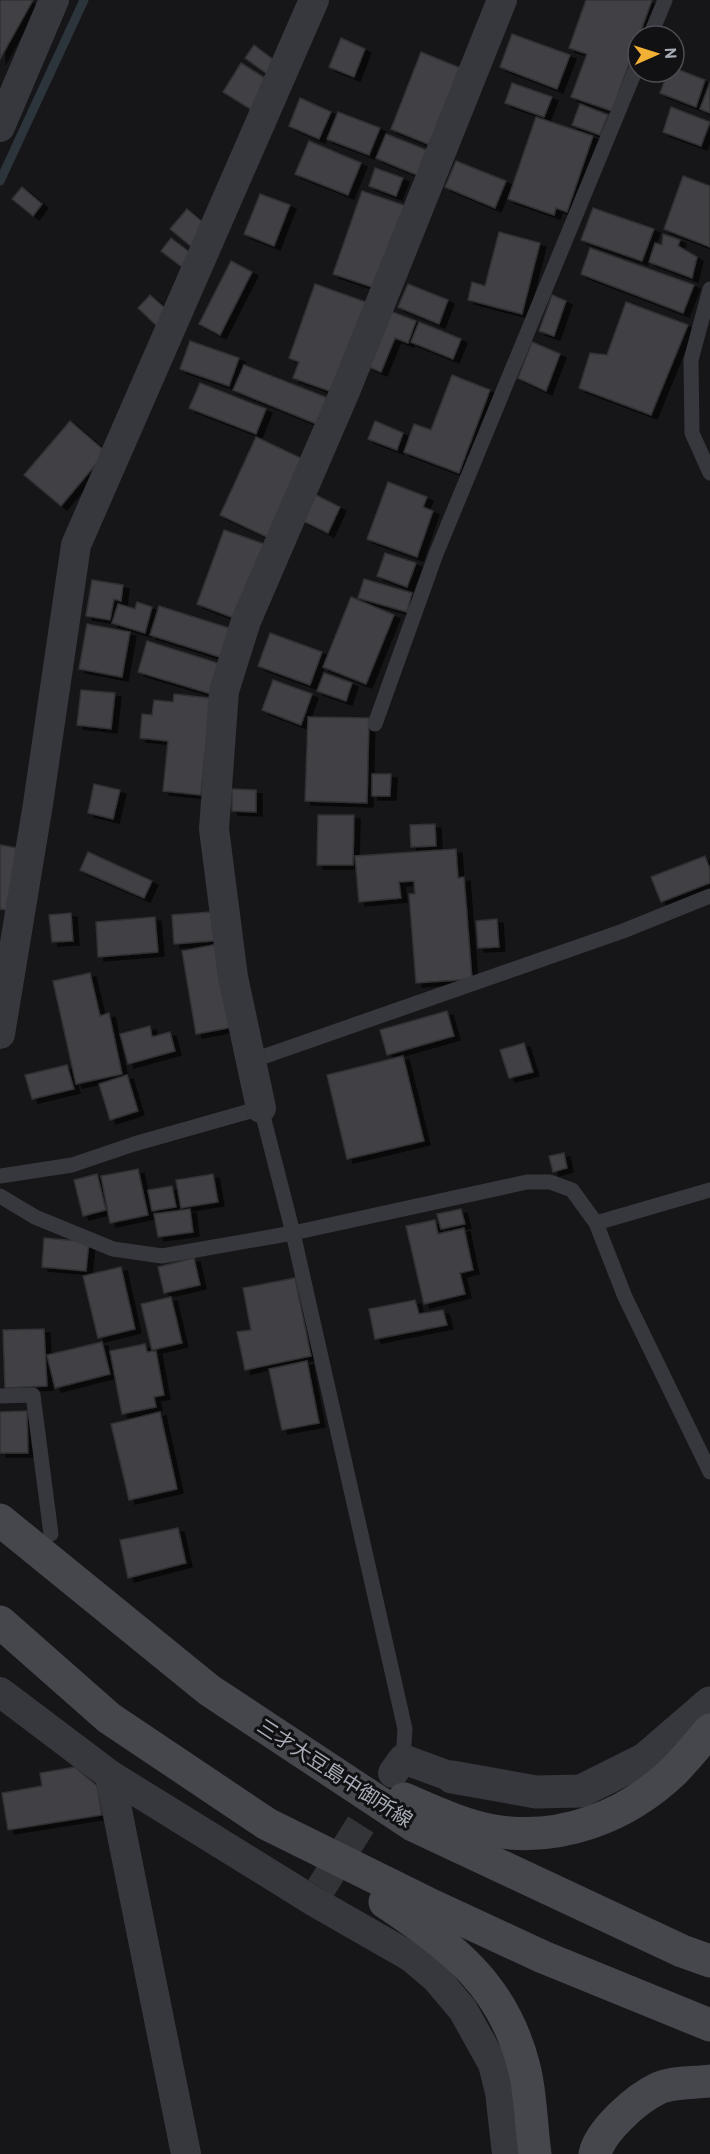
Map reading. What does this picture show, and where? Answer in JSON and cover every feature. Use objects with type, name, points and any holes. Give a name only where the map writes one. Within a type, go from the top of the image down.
[{"type":"main road","name":"三才大豆島中御所線","points":[[0,1520],[28,1546],[208,1690],[413,1825],[682,1951],[710,1960]]},
{"type":"main road","points":[[0,1622],[109,1718],[431,1933],[462,1958],[495,1998],[514,2035],[525,2068],[535,2154]]},
{"type":"main road","points":[[319,1763],[430,1810],[493,1831],[539,1834],[589,1825],[630,1804],[673,1772],[710,1730]]},
{"type":"main road","points":[[267,1824],[433,1906],[543,1957],[710,2025]]},
{"type":"main road","points":[[595,2154],[597,2144],[627,2110],[660,2088],[710,2081]]},
{"type":"street","points":[[0,127],[54,0]]},
{"type":"street","points":[[0,1034],[38,804],[76,545],[314,0]]},
{"type":"street","points":[[261,1108],[233,977],[214,829],[224,691],[246,621],[346,389],[502,0]]},
{"type":"street","points":[[0,1692],[110,1775],[318,1895],[411,1958],[436,1978],[463,2010],[493,2064],[500,2092],[507,2154]]},
{"type":"street","points":[[398,1766],[536,1792],[581,1791],[645,1759],[710,1703]]},
{"type":"street","points":[[110,1775],[186,2154]]},
{"type":"lane","points":[[655,24],[665,0]]},
{"type":"lane","points":[[375,724],[436,554],[630,84]]},
{"type":"lane","points":[[710,290],[691,360],[691,370],[692,433],[710,473]]},
{"type":"lane","points":[[251,1061],[623,931],[710,896]]},
{"type":"lane","points":[[0,1176],[72,1165],[134,1144],[261,1108],[293,1233],[405,1729],[398,1766]]},
{"type":"lane","points":[[0,1196],[35,1217],[113,1249],[162,1256],[293,1233],[527,1182],[550,1182],[572,1190],[596,1223],[625,1297],[710,1472]]},
{"type":"lane","points":[[596,1223],[710,1190]]},
{"type":"lane","points":[[0,1396],[33,1395],[51,1533]]},
{"type":"building","points":[[0,0],[33,0],[0,59]]},
{"type":"building","points":[[586,0],[652,0],[643,24],[626,24],[626,72],[612,111],[571,97],[587,54],[569,48]]},
{"type":"building","points":[[512,34],[570,55],[557,89],[500,67]]},
{"type":"building","points":[[341,38],[365,49],[354,77],[329,67]]},
{"type":"building","points":[[254,45],[282,66],[274,79],[245,58]]},
{"type":"building","points":[[421,52],[465,70],[435,147],[391,129]]},
{"type":"building","points":[[241,63],[273,83],[255,112],[223,92]]},
{"type":"building","points":[[686,73],[705,80],[696,107],[660,93],[663,84],[686,84]]},
{"type":"building","points":[[710,82],[710,113],[700,109]]},
{"type":"building","points":[[512,83],[552,97],[544,117],[505,103]]},
{"type":"building","points":[[300,98],[331,112],[319,139],[289,126]]},
{"type":"building","points":[[580,104],[608,115],[600,135],[572,125]]},
{"type":"building","points":[[671,107],[710,122],[701,146],[663,132]]},
{"type":"building","points":[[338,112],[380,128],[369,155],[327,139]]},
{"type":"building","points":[[536,117],[593,136],[567,212],[556,208],[554,215],[508,199]]},
{"type":"building","points":[[386,134],[434,153],[424,178],[376,158]]},
{"type":"building","points":[[309,141],[361,163],[348,195],[295,174]]},
{"type":"building","points":[[456,161],[506,181],[495,208],[445,187]]},
{"type":"building","points":[[375,168],[403,178],[396,196],[369,186]]},
{"type":"building","points":[[683,176],[710,186],[710,247],[664,229]]},
{"type":"building","points":[[22,187],[42,204],[33,216],[12,199]]},
{"type":"building","points":[[362,191],[409,207],[381,290],[333,274]]},
{"type":"building","points":[[260,194],[290,205],[274,246],[244,234]]},
{"type":"building","points":[[593,208],[654,229],[642,261],[581,240]]},
{"type":"building","points":[[187,209],[210,228],[193,248],[170,229]]},
{"type":"building","points":[[499,232],[540,243],[522,314],[468,300],[472,282],[485,286]]},
{"type":"building","points":[[663,234],[680,240],[678,246],[697,257],[692,278],[649,262],[655,243],[662,245]]},
{"type":"building","points":[[171,238],[196,257],[186,270],[161,251]]},
{"type":"building","points":[[590,248],[694,285],[683,313],[581,274]]},
{"type":"building","points":[[231,261],[252,272],[220,335],[199,324]]},
{"type":"building","points":[[315,284],[371,304],[338,394],[293,378],[299,362],[289,358]]},
{"type":"building","points":[[408,284],[448,300],[439,324],[398,307]]},
{"type":"building","points":[[150,295],[173,315],[160,329],[138,308]]},
{"type":"building","points":[[552,295],[566,301],[554,336],[539,331]]},
{"type":"building","points":[[626,302],[688,325],[651,415],[579,388],[590,353],[607,355]]},
{"type":"building","points":[[390,311],[416,321],[408,343],[395,338],[381,372],[367,366]]},
{"type":"building","points":[[419,322],[461,339],[453,359],[411,342]]},
{"type":"building","points":[[190,341],[239,358],[229,386],[180,369]]},
{"type":"building","points":[[532,342],[560,354],[546,391],[518,378]]},
{"type":"building","points":[[244,365],[330,399],[319,425],[233,390]]},
{"type":"building","points":[[452,375],[490,390],[459,473],[404,452],[414,424],[431,430]]},
{"type":"building","points":[[200,383],[266,409],[256,434],[189,408]]},
{"type":"building","points":[[70,421],[106,452],[61,506],[24,475]]},
{"type":"building","points":[[375,421],[403,433],[397,450],[368,439]]},
{"type":"building","points":[[256,437],[305,460],[269,538],[220,515]]},
{"type":"building","points":[[388,482],[427,497],[423,507],[433,511],[417,557],[367,539]]},
{"type":"building","points":[[314,494],[340,507],[328,533],[301,520]]},
{"type":"building","points":[[224,530],[267,545],[239,620],[197,604]]},
{"type":"building","points":[[385,553],[416,563],[407,587],[377,576]]},
{"type":"building","points":[[364,579],[412,593],[407,612],[358,598]]},
{"type":"building","points":[[92,580],[123,585],[121,601],[114,599],[110,620],[86,616]]},
{"type":"building","points":[[351,597],[394,615],[366,684],[323,667]]},
{"type":"building","points":[[137,602],[152,607],[145,633],[112,623],[118,604],[135,609]]},
{"type":"building","points":[[159,606],[232,629],[223,658],[150,635]]},
{"type":"building","points":[[87,624],[130,632],[122,677],[79,669]]},
{"type":"building","points":[[270,633],[322,652],[310,685],[258,666]]},
{"type":"building","points":[[147,641],[227,666],[218,696],[138,672]]},
{"type":"building","points":[[324,673],[352,683],[346,701],[317,691]]},
{"type":"building","points":[[273,680],[312,694],[301,725],[262,710]]},
{"type":"building","points":[[81,690],[115,693],[111,729],[77,725]]},
{"type":"building","points":[[174,694],[217,699],[205,753],[201,795],[163,791],[168,741],[140,738],[142,714],[152,715],[154,700],[173,702]]},
{"type":"building","points":[[308,717],[369,718],[367,803],[305,801]]},
{"type":"building","points":[[372,774],[391,774],[390,796],[372,796]]},
{"type":"building","points":[[94,784],[120,790],[113,819],[88,813]]},
{"type":"building","points":[[232,789],[256,790],[256,812],[232,811]]},
{"type":"building","points":[[318,815],[354,815],[353,865],[317,865]]},
{"type":"building","points":[[435,824],[436,846],[411,847],[410,825]]},
{"type":"building","points":[[0,845],[24,849],[14,911],[0,909]]},
{"type":"building","points":[[456,849],[458,878],[464,877],[472,979],[416,983],[409,894],[415,894],[414,881],[399,882],[401,898],[359,902],[355,856]]},
{"type":"building","points":[[88,852],[152,881],[144,898],[80,870]]},
{"type":"building","points":[[705,856],[710,869],[710,883],[661,902],[651,877]]},
{"type":"building","points":[[222,911],[224,940],[174,944],[172,915]]},
{"type":"building","points":[[71,913],[73,941],[52,942],[49,915]]},
{"type":"building","points":[[155,917],[158,952],[98,957],[96,922]]},
{"type":"building","points":[[497,919],[499,947],[478,948],[476,921]]},
{"type":"building","points":[[224,943],[239,1026],[196,1034],[182,951]]},
{"type":"building","points":[[90,973],[100,1016],[109,1013],[122,1074],[76,1084],[53,981]]},
{"type":"building","points":[[447,1011],[454,1036],[387,1055],[380,1030]]},
{"type":"building","points":[[150,1026],[152,1037],[170,1032],[175,1051],[128,1064],[120,1034]]},
{"type":"building","points":[[524,1043],[533,1072],[509,1078],[500,1050]]},
{"type":"building","points":[[403,1056],[424,1141],[347,1159],[327,1075]]},
{"type":"building","points":[[67,1065],[74,1089],[32,1099],[25,1075]]},
{"type":"building","points":[[127,1075],[138,1111],[110,1120],[99,1084]]},
{"type":"building","points":[[564,1153],[567,1168],[553,1172],[549,1156]]},
{"type":"building","points":[[138,1169],[148,1215],[110,1223],[101,1176]]},
{"type":"building","points":[[97,1174],[106,1210],[83,1216],[74,1180]]},
{"type":"building","points":[[213,1174],[218,1202],[181,1208],[176,1180]]},
{"type":"building","points":[[172,1186],[176,1207],[152,1211],[148,1190]]},
{"type":"building","points":[[190,1209],[193,1232],[158,1237],[154,1214]]},
{"type":"building","points":[[461,1209],[465,1224],[441,1229],[437,1214]]},
{"type":"building","points":[[435,1220],[438,1234],[464,1228],[473,1270],[460,1273],[465,1294],[424,1304],[406,1226]]},
{"type":"building","points":[[44,1238],[89,1242],[86,1271],[42,1267]]},
{"type":"building","points":[[194,1258],[200,1285],[164,1293],[158,1267]]},
{"type":"building","points":[[121,1267],[135,1329],[98,1338],[83,1276]]},
{"type":"building","points":[[295,1278],[311,1356],[245,1370],[237,1332],[251,1330],[243,1288]]},
{"type":"building","points":[[171,1297],[182,1343],[152,1350],[141,1304]]},
{"type":"building","points":[[415,1300],[419,1314],[443,1310],[447,1325],[375,1339],[369,1309]]},
{"type":"building","points":[[44,1329],[47,1386],[5,1388],[3,1330]]},
{"type":"building","points":[[102,1342],[110,1374],[55,1388],[47,1355]]},
{"type":"building","points":[[145,1344],[147,1352],[156,1351],[164,1395],[154,1397],[156,1407],[122,1414],[110,1351]]},
{"type":"building","points":[[307,1361],[319,1423],[282,1430],[269,1369]]},
{"type":"building","points":[[27,1411],[28,1453],[0,1453],[0,1412]]},
{"type":"building","points":[[160,1412],[177,1489],[129,1500],[111,1424]]},
{"type":"building","points":[[178,1528],[186,1563],[128,1578],[120,1540]]},
{"type":"building","points":[[75,1767],[97,1786],[102,1815],[8,1830],[2,1793],[42,1786],[40,1773]]},
{"type":"waterway","points":[[0,181],[84,0]]},
{"type":"tunnel","points":[[321,1888],[393,1773]]}]
